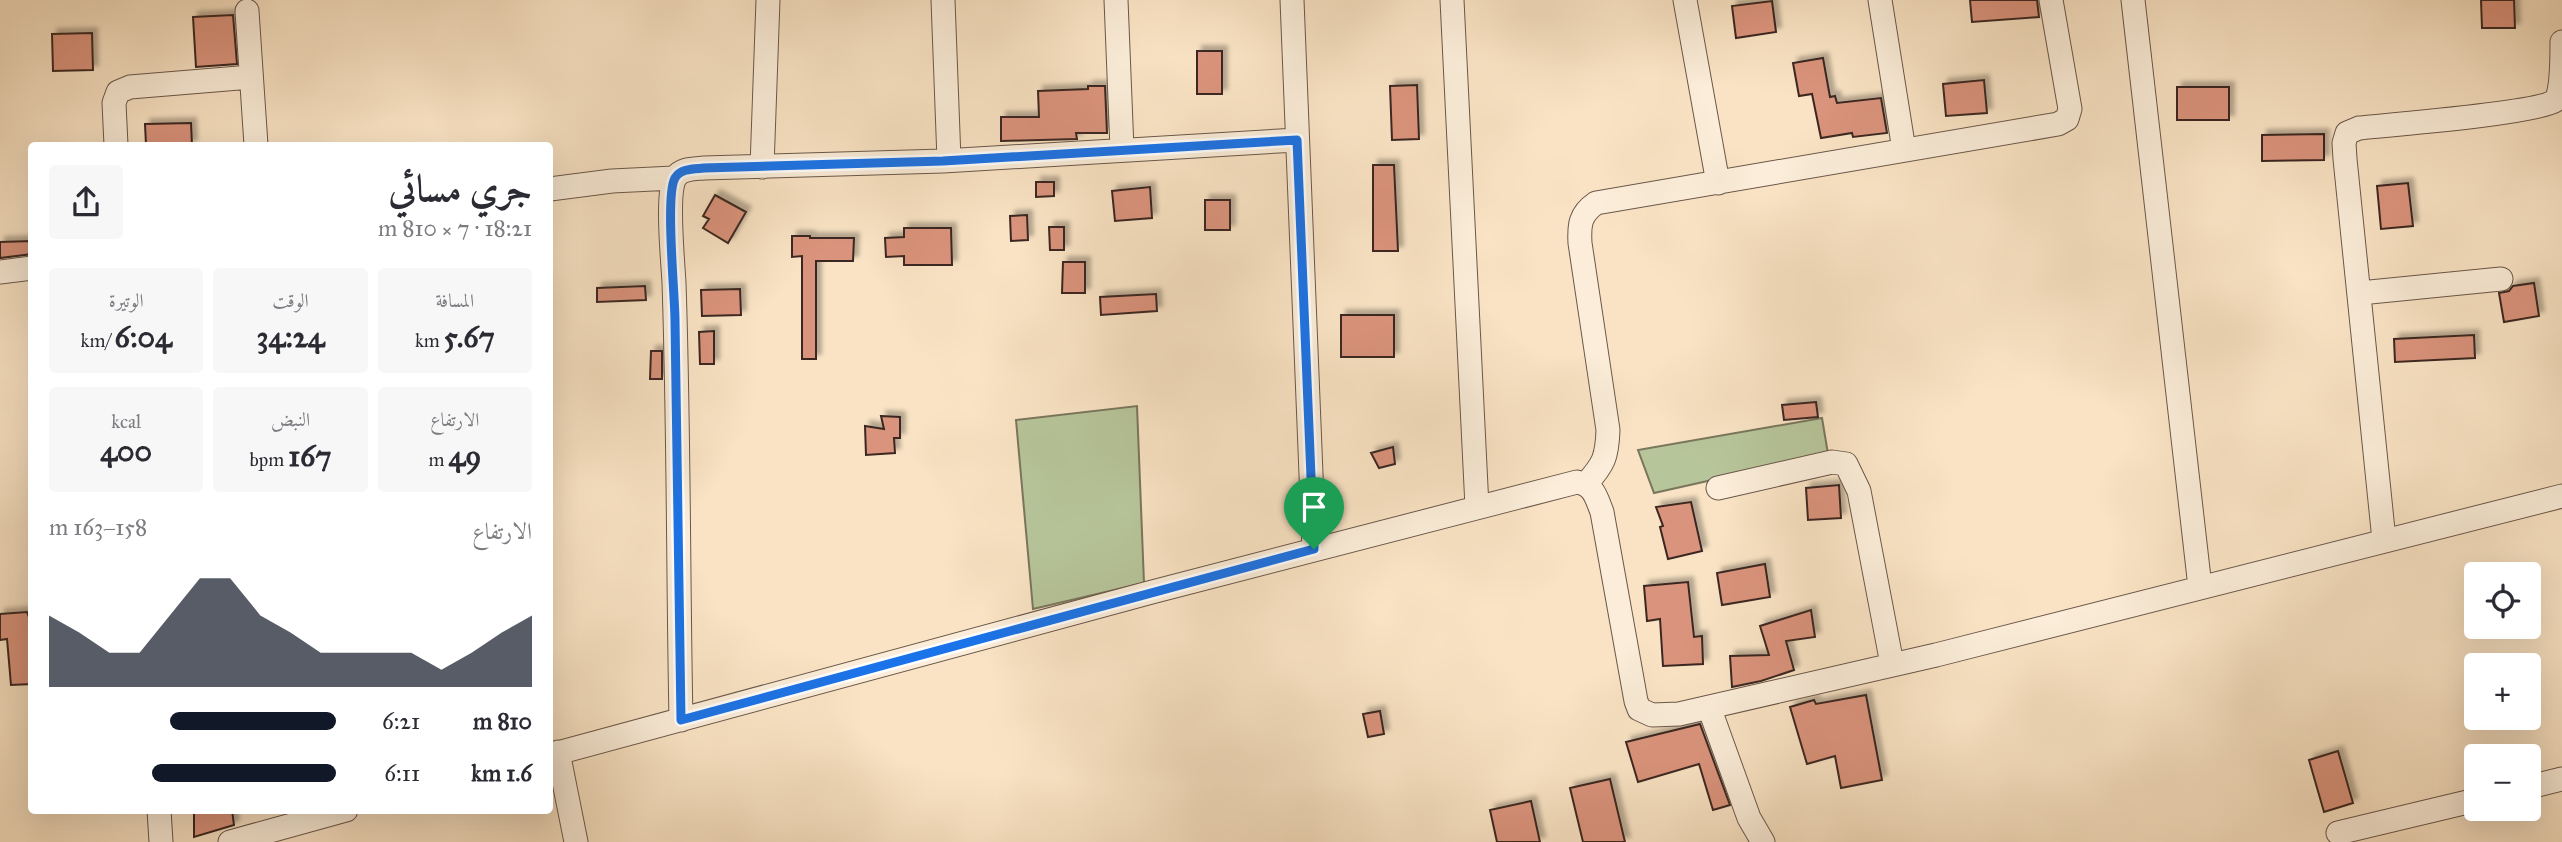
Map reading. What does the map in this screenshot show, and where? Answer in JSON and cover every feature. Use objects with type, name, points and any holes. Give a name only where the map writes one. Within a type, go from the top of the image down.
[{"type":"street","points":[[762,167],[768,0]]},
{"type":"street","points":[[943,0],[948,160]]},
{"type":"street","points":[[1116,0],[1122,149]]},
{"type":"street","points":[[1292,0],[1314,549]]},
{"type":"street","points":[[1452,0],[1477,506]]},
{"type":"street","points":[[1685,0],[1718,183]]},
{"type":"street","points":[[1880,0],[1903,150]]},
{"type":"street","points":[[1586,484],[1602,467],[1607,451],[1608,430],[1582,261],[1579,229],[1587,210],[1597,204],[2058,124],[2067,119],[2070,108],[2051,0]]},
{"type":"street","points":[[2133,0],[2200,587]]},
{"type":"street","points":[[247,11],[256,142]]},
{"type":"street","points":[[2384,540],[2345,159],[2344,143],[2347,133],[2359,128],[2522,110],[2551,103],[2558,98],[2562,88],[2562,42]]},
{"type":"street","points":[[116,142],[114,103],[118,92],[130,87],[251,77]]},
{"type":"street","points":[[681,720],[671,208],[674,178],[679,173],[688,169],[948,160],[1297,140]]},
{"type":"street","points":[[553,189],[612,181],[674,178]]},
{"type":"street","points":[[0,272],[28,268]]},
{"type":"street","points":[[2360,293],[2501,279]]},
{"type":"street","points":[[1718,488],[1832,462],[1846,464],[1859,491],[1892,664]]},
{"type":"street","points":[[576,842],[554,754],[920,653],[1559,485],[1577,482],[1586,484],[1594,491],[1602,512],[1633,688],[1639,709],[1652,715],[1679,714],[1892,664],[2562,496]]},
{"type":"street","points":[[1709,707],[1749,818],[1763,842]]},
{"type":"street","points":[[2541,784],[2562,779]]},
{"type":"street","points":[[2339,833],[2464,803]]},
{"type":"street","points":[[159,814],[161,842]]},
{"type":"street","points":[[230,842],[293,817],[316,814]]},
{"type":"green space","points":[[1137,406],[1144,583],[1033,609],[1016,420]]},
{"type":"green space","points":[[1822,418],[1828,454],[1654,493],[1638,450]]},
{"type":"building","points":[[1970,0],[2037,0],[2039,17],[1972,22]]},
{"type":"building","points":[[2481,0],[2514,0],[2515,28],[2482,28]]},
{"type":"building","points":[[1772,1],[1776,32],[1736,38],[1732,6]]},
{"type":"building","points":[[233,15],[237,64],[196,67],[193,17]]},
{"type":"building","points":[[92,33],[93,70],[53,71],[52,34]]},
{"type":"building","points":[[1197,51],[1222,51],[1222,94],[1197,94]]},
{"type":"building","points":[[1823,58],[1830,97],[1835,96],[1837,103],[1881,98],[1887,133],[1853,137],[1852,133],[1821,138],[1812,94],[1799,96],[1793,63]]},
{"type":"building","points":[[1984,80],[1987,113],[1946,116],[1943,84]]},
{"type":"building","points":[[1417,85],[1419,139],[1392,140],[1390,86]]},
{"type":"building","points":[[1088,86],[1105,86],[1107,133],[1076,133],[1077,139],[1001,141],[1001,117],[1039,117],[1038,91],[1088,89]]},
{"type":"building","points":[[2177,87],[2229,87],[2229,120],[2177,120]]},
{"type":"building","points":[[191,123],[192,142],[146,142],[145,124]]},
{"type":"building","points":[[2324,134],[2324,160],[2262,161],[2262,135]]},
{"type":"building","points":[[1373,165],[1394,165],[1398,251],[1373,251]]},
{"type":"building","points":[[1036,182],[1054,182],[1054,196],[1036,197]]},
{"type":"building","points":[[2408,183],[2413,226],[2381,229],[2377,186]]},
{"type":"building","points":[[1150,187],[1152,218],[1115,221],[1112,191]]},
{"type":"building","points":[[715,195],[746,212],[728,243],[703,228],[709,219],[703,216]]},
{"type":"building","points":[[1205,200],[1230,200],[1230,230],[1205,230]]},
{"type":"building","points":[[1027,215],[1028,240],[1011,241],[1010,216]]},
{"type":"building","points":[[1049,227],[1064,227],[1064,250],[1050,250]]},
{"type":"building","points":[[904,228],[951,228],[952,265],[904,265],[904,256],[886,257],[885,238],[904,237]]},
{"type":"building","points":[[792,236],[854,238],[853,261],[816,261],[816,359],[802,359],[802,256],[792,257]]},
{"type":"building","points":[[28,241],[28,254],[0,258],[0,242]]},
{"type":"building","points":[[1063,262],[1085,262],[1085,293],[1062,293]]},
{"type":"building","points":[[2534,283],[2539,316],[2504,322],[2499,293],[2509,291],[2513,286]]},
{"type":"building","points":[[645,286],[646,300],[597,302],[597,288]]},
{"type":"building","points":[[740,289],[741,315],[702,316],[701,290]]},
{"type":"building","points":[[1156,294],[1157,311],[1101,315],[1100,297]]},
{"type":"building","points":[[1341,315],[1394,315],[1394,357],[1341,357]]},
{"type":"building","points":[[714,331],[714,364],[700,364],[699,332]]},
{"type":"building","points":[[2474,335],[2475,358],[2395,362],[2394,339]]},
{"type":"building","points":[[651,351],[662,351],[662,379],[650,379]]},
{"type":"building","points":[[1816,402],[1818,417],[1784,420],[1782,405]]},
{"type":"building","points":[[881,416],[900,417],[900,438],[894,438],[895,453],[866,455],[865,426],[884,429]]},
{"type":"building","points":[[1393,447],[1395,464],[1379,468],[1371,453]]},
{"type":"building","points":[[1839,485],[1841,518],[1808,520],[1806,488]]},
{"type":"building","points":[[1691,502],[1702,551],[1668,559],[1660,527],[1663,526],[1656,507]]},
{"type":"building","points":[[1765,564],[1770,597],[1722,605],[1717,573]]},
{"type":"building","points":[[1688,582],[1694,637],[1702,636],[1703,664],[1663,666],[1660,619],[1647,621],[1644,586]]},
{"type":"building","points":[[1811,610],[1815,637],[1786,641],[1794,670],[1732,687],[1730,656],[1769,655],[1760,626]]},
{"type":"building","points":[[27,612],[28,684],[11,685],[7,639],[0,640],[0,614]]},
{"type":"building","points":[[1866,695],[1882,780],[1841,788],[1835,756],[1807,764],[1790,707],[1814,700],[1816,704]]},
{"type":"building","points":[[1380,711],[1384,734],[1368,737],[1363,714]]},
{"type":"building","points":[[1700,724],[1730,805],[1713,810],[1699,764],[1638,782],[1626,742]]},
{"type":"building","points":[[2338,751],[2353,803],[2324,812],[2309,760]]},
{"type":"building","points":[[1610,779],[1625,842],[1583,842],[1570,788]]},
{"type":"building","points":[[1531,801],[1540,842],[1497,842],[1490,810]]},
{"type":"building","points":[[194,814],[233,814],[234,825],[194,837]]},
{"type":"route","points":[[1297,140],[1314,549],[681,720],[671,208],[674,178],[688,169],[943,161],[1297,140]]}]
